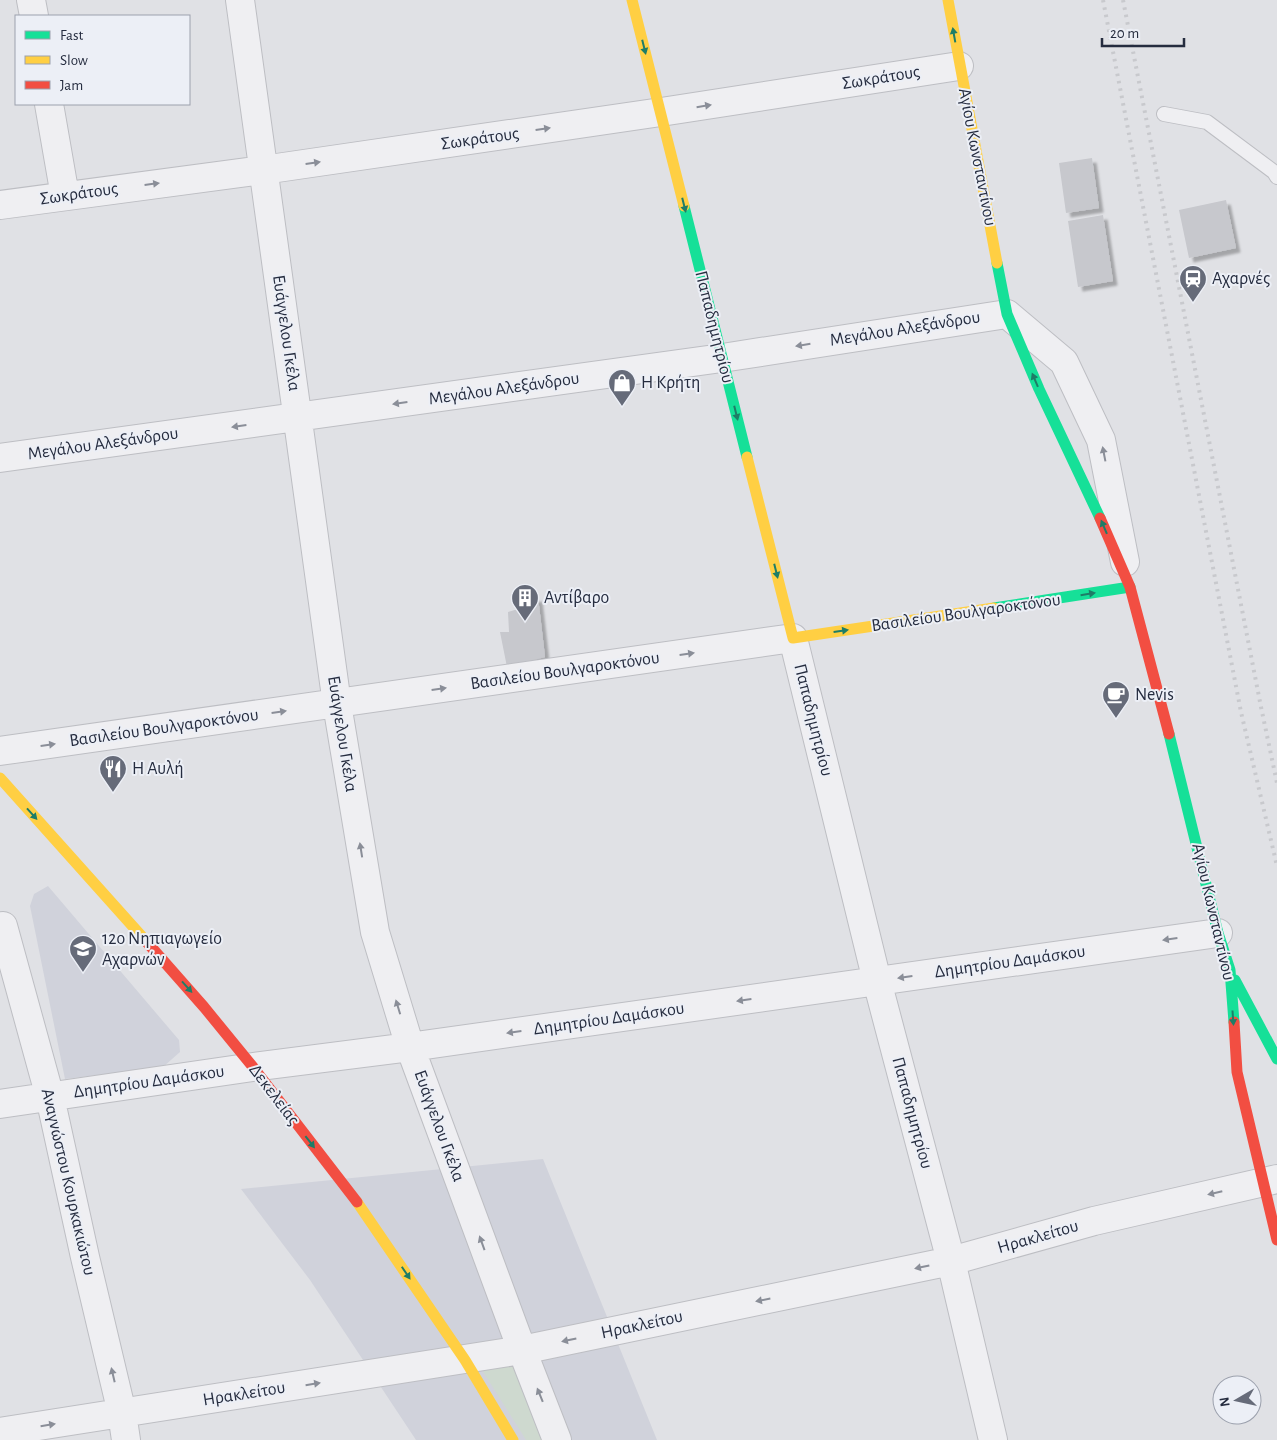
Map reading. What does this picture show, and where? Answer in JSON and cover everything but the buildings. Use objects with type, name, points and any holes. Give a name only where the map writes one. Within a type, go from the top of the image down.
[{"type":"street","points":[[31,0],[34,15]]},
{"type":"street","name":"Ευάγγελου Γκέλα","points":[[240,0],[337,704],[374,932],[410,1047],[522,1350],[558,1440]]},
{"type":"street","name":"Παπαδημητρίου","points":[[632,0],[877,981],[952,1261],[993,1440]]},
{"type":"street","name":"Αγίου Κωνσταντίνου","points":[[948,0],[1007,314],[1064,362],[1101,440],[1130,588],[1178,768],[1218,933],[1230,970],[1237,1072],[1270,1180],[1277,1240]]},
{"type":"street","name":"Σωκράτους","points":[[0,205],[263,170],[960,66]]},
{"type":"street","points":[[49,105],[65,196]]},
{"type":"street","name":"Μεγάλου Αλεξάνδρου","points":[[0,458],[722,358],[1007,314]]},
{"type":"street","name":"Βασιλείου Βουλγαροκτόνου","points":[[0,752],[1130,588]]},
{"type":"street","name":"Δεκελείας","points":[[0,778],[204,1007],[253,1067],[363,1210],[465,1360],[513,1440]]},
{"type":"street","name":"Αναγνώστου Κουρκακιώτου","points":[[3,926],[50,1097],[122,1413],[126,1440]]},
{"type":"street","name":"Δημητρίου Δαμάσκου","points":[[0,1104],[1218,933]]},
{"type":"street","points":[[1230,970],[1277,1059]]},
{"type":"street","name":"Ηρακλείτου","points":[[0,1432],[522,1350],[952,1261],[1094,1221],[1270,1180]]},
{"type":"lane","points":[[1164,114],[1207,122],[1274,172],[1277,177]]},
{"type":"shaded area","name":"12ο Νηπιαγωγείο Αχαρνών","points":[[48,886],[179,1040],[180,1052],[163,1067],[65,1079],[30,906],[34,894]]},
{"type":"shaded area","points":[[543,1159],[657,1440],[416,1440],[310,1280],[241,1189]]},
{"type":"shaded area","points":[[513,1357],[547,1440],[526,1440],[477,1362]]},
{"type":"railway","points":[[1103,0],[1241,712],[1277,866]]},
{"type":"railway","points":[[1123,0],[1277,783]]},
{"type":"traffic: fast","points":[[684,206],[747,457]]},
{"type":"traffic: fast","points":[[997,263],[1007,314],[1039,389],[1100,518]]},
{"type":"traffic: fast","points":[[994,608],[1130,587]]},
{"type":"traffic: fast","points":[[1169,734],[1218,933],[1230,970],[1234,1022]]},
{"type":"traffic: fast","points":[[1235,980],[1277,1059]]},
{"type":"traffic: slow","points":[[632,0],[684,206]]},
{"type":"traffic: slow","points":[[948,0],[997,263]]},
{"type":"traffic: slow","points":[[747,457],[793,638],[994,608]]},
{"type":"traffic: slow","points":[[0,778],[145,940]]},
{"type":"traffic: slow","points":[[357,1202],[465,1360],[513,1440]]},
{"type":"traffic: jam","points":[[1100,518],[1130,587],[1169,734]]},
{"type":"traffic: jam","points":[[145,940],[204,1007],[253,1067],[357,1202]]},
{"type":"traffic: jam","points":[[1234,1022],[1237,1072],[1277,1240]]},
{"type":"place","name":"Αχαρνές","points":[[1193,303]]},
{"type":"place","name":"Η Κρήτη","points":[[622,407]]},
{"type":"place","name":"Αντίβαρο","points":[[525,622]]},
{"type":"place","name":"Nevis","points":[[1116,719]]},
{"type":"place","name":"Η Αυλή","points":[[113,793]]},
{"type":"place","name":"12ο Νηπιαγωγείο Αχαρνών","points":[[83,973]]}]
